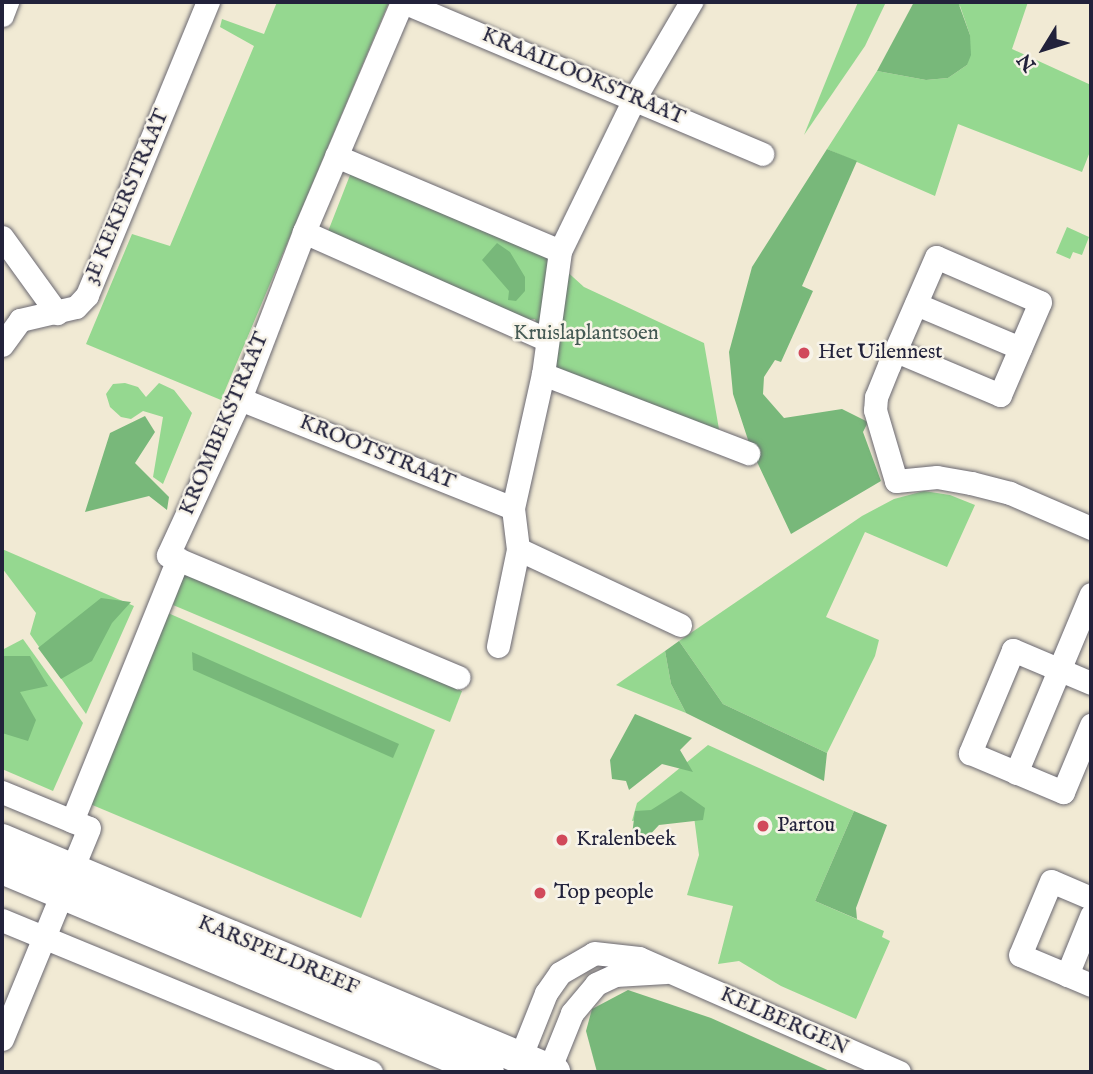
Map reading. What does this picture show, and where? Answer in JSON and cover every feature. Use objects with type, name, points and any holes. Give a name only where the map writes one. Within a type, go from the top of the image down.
[{"type":"street","points":[[2,15],[7,2]]},
{"type":"street","name":"3E KEKERSTRAAT","points":[[2,345],[20,320],[76,307],[87,295],[208,2]]},
{"type":"street","name":"KRAAILOOKSTRAAT","points":[[403,2],[762,154]]},
{"type":"street","name":"KROMBEKSTRAAT","points":[[178,559],[168,555],[240,399],[304,232],[403,2]]},
{"type":"street","points":[[498,646],[518,549],[513,508],[543,374],[560,251],[634,99],[691,2]]},
{"type":"street","points":[[336,156],[560,251]]},
{"type":"street","points":[[304,232],[546,339]]},
{"type":"street","points":[[2,237],[57,313]]},
{"type":"street","points":[[896,351],[1000,395],[1040,302],[936,257],[876,397],[875,411],[896,481],[937,477],[971,482],[1010,493],[1091,528]]},
{"type":"street","points":[[916,304],[1020,348]]},
{"type":"street","points":[[543,374],[748,453]]},
{"type":"street","name":"KROOTSTRAAT","points":[[240,399],[513,508]]},
{"type":"street","points":[[518,549],[680,625]]},
{"type":"street","points":[[2,1039],[68,881],[81,824],[178,559],[458,677]]},
{"type":"street","points":[[1016,773],[1091,594]]},
{"type":"street","points":[[1091,683],[1013,650],[970,753],[1063,792],[1091,725]]},
{"type":"street","points":[[2,792],[81,824]]},
{"type":"street","name":"KARSPELDREEF","points":[[2,840],[68,881],[488,1072]]},
{"type":"street","name":"KARSPELDREEF","points":[[2,868],[68,881],[518,1065],[550,1072]]},
{"type":"street","points":[[1091,898],[1051,881],[1020,955],[1091,985]]},
{"type":"street","points":[[1067,975],[1091,916]]},
{"type":"street","points":[[2,920],[372,1072]]},
{"type":"street","name":"KELBERGEN","points":[[518,1065],[547,993],[560,973],[577,960],[594,953],[639,958],[899,1072]]},
{"type":"street","name":"KELBERGEN","points":[[550,1072],[572,1013],[596,985],[615,975],[670,972]]},
{"type":"green space","points":[[277,2],[389,2],[221,400],[86,344],[132,234],[170,246],[254,46],[220,27],[222,19],[264,34]]},
{"type":"green space","points":[[858,2],[886,2],[865,46],[804,135]]},
{"type":"green space","points":[[914,2],[958,2],[970,35],[971,55],[967,65],[948,78],[926,80],[877,71]]},
{"type":"green space","points":[[950,2],[1028,2],[1012,49],[1091,85],[1091,149],[1082,172],[958,124],[935,196],[827,149],[877,71],[926,80],[948,78],[967,65],[970,35],[960,6]]},
{"type":"green space","points":[[827,149],[857,161],[802,286],[813,291],[781,362],[775,360],[764,377],[763,394],[784,418],[842,409],[868,422],[863,432],[881,481],[791,534],[751,449],[733,394],[729,352],[752,267]]},
{"type":"green space","name":"Kruislaplantsoen","points":[[352,170],[542,249],[584,287],[704,343],[720,435],[552,366],[535,319],[528,320],[327,234]]},
{"type":"green space","points":[[1067,227],[1089,237],[1082,255],[1073,252],[1070,259],[1056,253]]},
{"type":"green space","points":[[497,243],[510,252],[525,277],[525,291],[516,301],[508,300],[509,291],[482,260]]},
{"type":"green space","points":[[125,383],[138,387],[146,397],[159,383],[174,390],[192,413],[163,484],[153,477],[163,417],[143,411],[131,419],[121,417],[110,407],[106,394],[113,384]]},
{"type":"green space","points":[[145,416],[155,432],[135,463],[169,497],[167,510],[149,496],[85,512],[110,433]]},
{"type":"green space","points":[[924,491],[950,495],[975,505],[947,567],[865,532],[826,617],[879,640],[875,656],[827,753],[723,704],[679,641],[862,516],[894,499]]},
{"type":"green space","points":[[2,549],[134,606],[86,714],[30,634],[36,613],[2,568]]},
{"type":"green space","points":[[184,572],[462,691],[450,722],[173,605]]},
{"type":"green space","points":[[101,598],[131,602],[112,623],[92,661],[61,679],[38,648]]},
{"type":"green space","points":[[168,613],[435,730],[361,918],[90,804]]},
{"type":"green space","points":[[23,639],[83,723],[53,791],[2,769],[2,650]]},
{"type":"green space","points":[[679,641],[723,704],[827,753],[824,781],[686,713],[671,684],[665,651]]},
{"type":"green space","points":[[665,651],[671,684],[686,713],[616,685]]},
{"type":"green space","points":[[192,652],[399,744],[393,758],[193,670]]},
{"type":"green space","points":[[2,656],[30,656],[48,686],[20,692],[36,720],[28,741],[2,733]]},
{"type":"green space","points":[[635,714],[692,738],[680,750],[693,772],[662,764],[629,790],[626,781],[612,779],[610,760]]},
{"type":"green space","points":[[708,745],[854,811],[815,901],[884,931],[882,937],[890,941],[856,1019],[781,986],[739,961],[718,964],[733,906],[687,895],[699,855],[693,809],[632,821],[637,803]]},
{"type":"green space","points":[[681,791],[705,808],[703,820],[659,825],[645,840],[632,835],[635,811],[651,810]]},
{"type":"green space","points":[[854,811],[887,825],[856,908],[857,919],[815,901]]},
{"type":"green space","points":[[628,990],[711,1018],[832,1072],[597,1072],[586,1031],[592,1009]]},
{"type":"place","name":"Het Uilennest","points":[[804,353]]},
{"type":"place","name":"Partou","points":[[763,826]]},
{"type":"place","name":"Kralenbeek","points":[[562,840]]},
{"type":"place","name":"Top people","points":[[540,893]]}]
